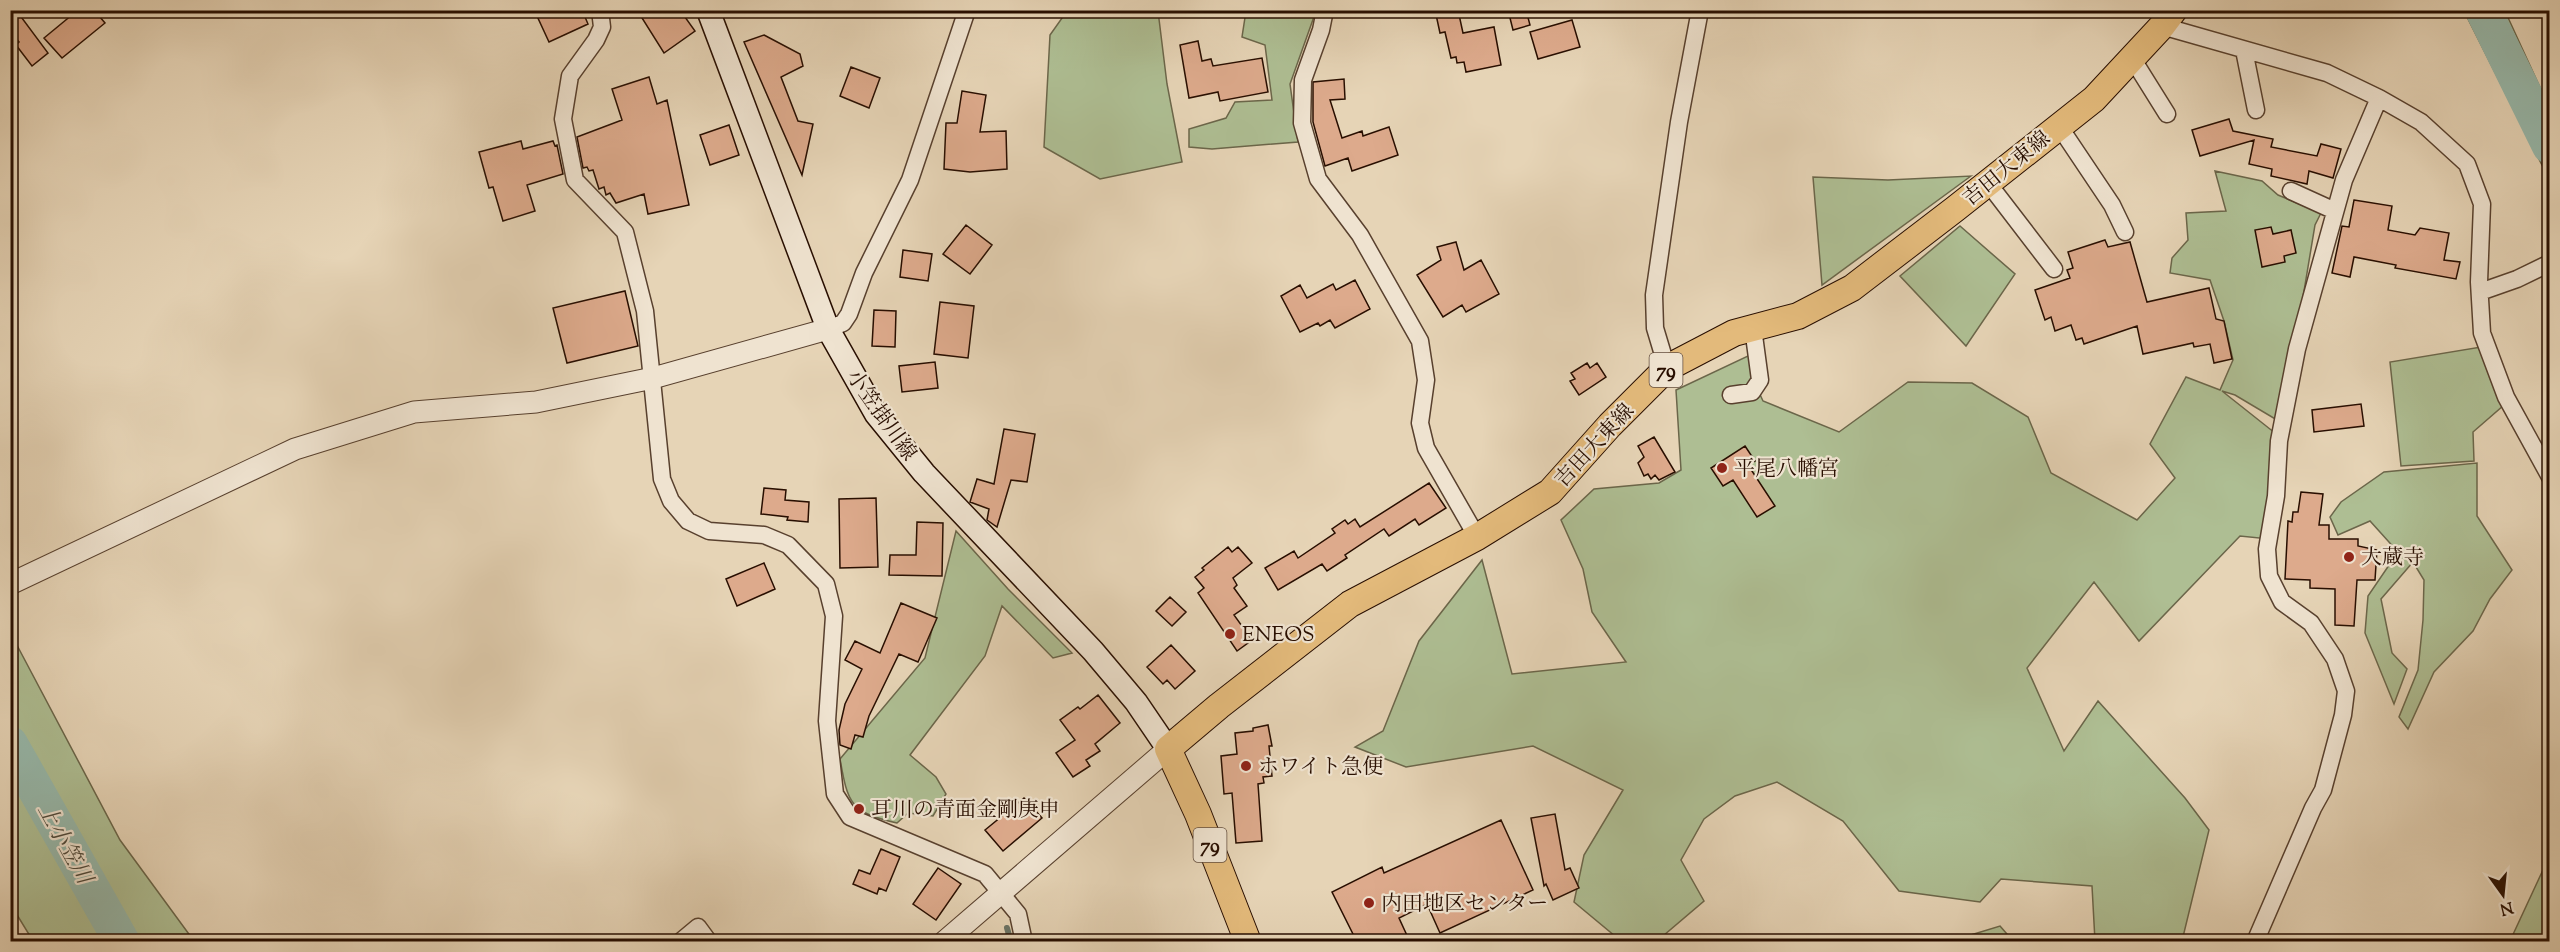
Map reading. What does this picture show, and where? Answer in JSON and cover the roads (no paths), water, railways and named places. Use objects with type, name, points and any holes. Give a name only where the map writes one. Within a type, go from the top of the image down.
[{"type":"main road","name":"小笠掛川線","points":[[708,10],[828,329],[876,414],[924,473],[1094,651],[1136,702],[1168,749]]},
{"type":"main road","name":"吉田大東線","points":[[1168,749],[1219,706],[1350,604],[1477,537],[1550,492],[1610,426],[1667,369],[1734,333],[1798,316],[1852,288],[2094,99],[2168,19]]},
{"type":"main road","name":"79","points":[[1168,749],[1198,814],[1248,942]]},
{"type":"street","points":[[600,10],[602,27],[596,40],[570,76],[563,119],[575,180],[625,232],[645,311],[662,479],[671,501],[688,520],[709,531],[764,535],[788,545],[826,584],[834,616],[828,732],[835,794],[850,817],[985,874],[1018,914],[1024,942]]},
{"type":"street","points":[[10,584],[295,448],[414,412],[536,402],[653,378],[843,323],[849,314],[864,273],[910,180],[967,10]]},
{"type":"street","points":[[1325,10],[1321,30],[1303,80],[1302,123],[1311,157],[1318,179],[1358,231],[1420,340],[1426,380],[1420,423],[1426,448],[1477,537]]},
{"type":"street","points":[[1667,369],[1655,328],[1654,295],[1679,122],[1700,10]]},
{"type":"street","points":[[2168,19],[2244,50],[2327,74],[2379,98],[2421,122],[2467,164],[2482,204],[2480,292],[2482,333],[2502,387],[2550,477]]},
{"type":"street","points":[[2244,50],[2256,110]]},
{"type":"street","points":[[2132,58],[2167,114]]},
{"type":"street","points":[[2255,942],[2323,790],[2343,715],[2345,693],[2335,659],[2311,623],[2282,602],[2269,576],[2267,549],[2276,496],[2279,441],[2297,349],[2344,180],[2379,98]]},
{"type":"street","points":[[2059,126],[2112,205],[2125,232]]},
{"type":"street","points":[[1988,183],[2054,269]]},
{"type":"street","points":[[2290,191],[2335,212]]},
{"type":"street","points":[[2480,292],[2517,279],[2550,263]]},
{"type":"street","points":[[1731,395],[1752,392],[1760,380],[1753,328]]},
{"type":"street","points":[[944,942],[1168,749]]},
{"type":"street","points":[[680,942],[698,927],[709,942]]},
{"type":"waterway","points":[[2483,10],[2550,146]]},
{"type":"waterway","name":"上小笠川","points":[[10,744],[122,942]]},
{"type":"waterway","points":[[1007,928],[1011,942]]},
{"type":"place","name":"平尾八幡宮","points":[[1722,468]]},
{"type":"place","name":"大蔵寺","points":[[2349,557]]},
{"type":"place","name":"ENEOS","points":[[1230,634]]},
{"type":"place","name":"ホワイト急便","points":[[1246,766]]},
{"type":"place","name":"耳川の青面金剛庚申","points":[[859,809]]},
{"type":"place","name":"内田地区センター","points":[[1369,903]]}]
